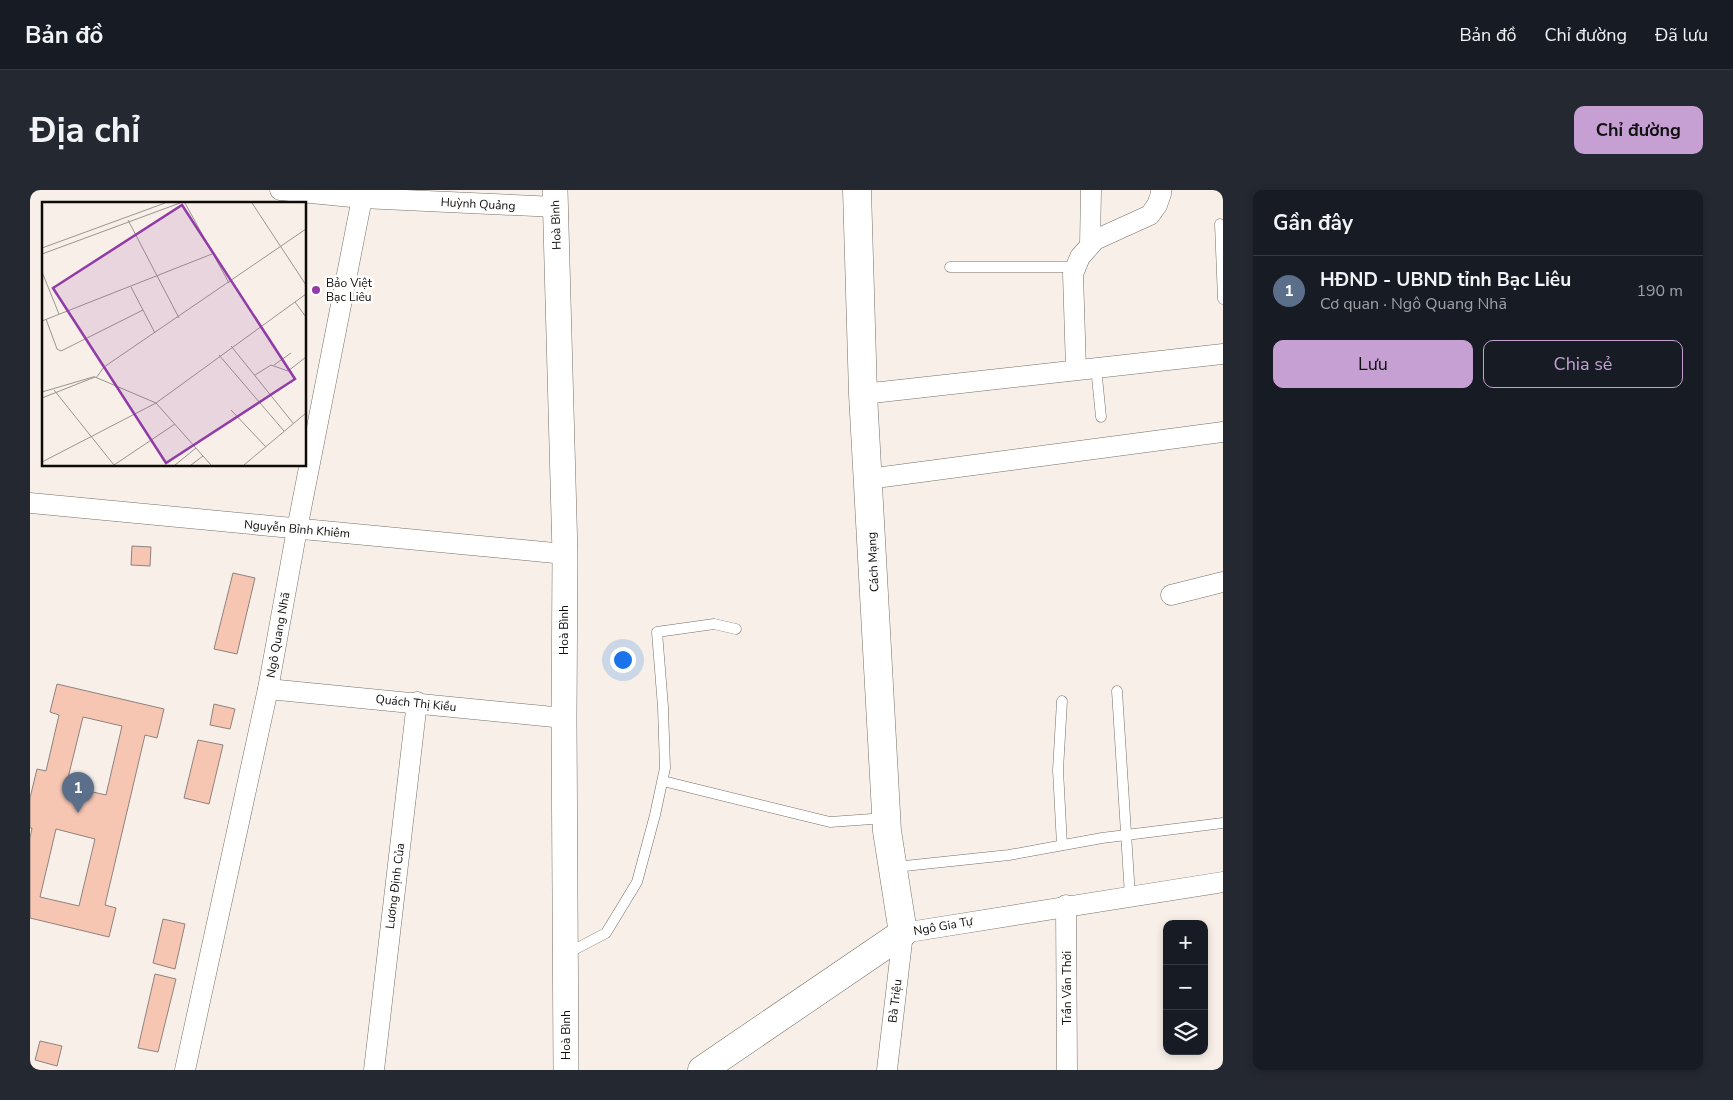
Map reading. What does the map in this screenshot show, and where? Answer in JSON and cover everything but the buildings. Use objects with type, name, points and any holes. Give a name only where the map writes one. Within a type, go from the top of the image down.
[{"type":"main road","name":"Cách Mạng","points":[[857,190],[863,394],[887,818],[903,933]]},
{"type":"main road","name":"Ngô Gia Tự","points":[[702,1070],[903,933]]},
{"type":"street","name":"Huỳnh Quảng","points":[[280,190],[362,198],[556,199]]},
{"type":"street","points":[[1090,246],[1091,190]]},
{"type":"street","points":[[1076,369],[1073,274],[1080,257],[1095,240],[1150,215],[1157,205],[1161,190]]},
{"type":"street","name":"Ngô Quang Nhã","points":[[185,1070],[268,689],[297,529],[362,198]]},
{"type":"street","name":"Hoà Bình","points":[[556,199],[565,554],[566,1070]]},
{"type":"street","points":[[863,394],[1223,354]]},
{"type":"street","points":[[868,479],[1223,432]]},
{"type":"street","name":"Nguyễn Bỉnh Khiêm","points":[[30,503],[565,554]]},
{"type":"street","points":[[1171,595],[1223,582]]},
{"type":"street","name":"Quách Thị Kiều","points":[[268,689],[417,702],[564,718]]},
{"type":"street","name":"Lương Định Của","points":[[374,1070],[417,702]]},
{"type":"street","name":"Ngô Gia Tự","points":[[903,933],[1223,882]]},
{"type":"street","name":"Trần Văn Thời","points":[[1066,906],[1067,1070]]},
{"type":"street","name":"Bà Triệu","points":[[887,1070],[903,933]]},
{"type":"lane","points":[[1220,224],[1223,299]]},
{"type":"lane","points":[[950,267],[1076,267]]},
{"type":"lane","points":[[1096,367],[1101,417]]},
{"type":"lane","points":[[565,954],[606,933],[637,882],[665,768],[664,707],[657,632],[714,624],[736,629]]},
{"type":"lane","points":[[1117,691],[1130,896]]},
{"type":"lane","points":[[1062,701],[1058,770],[1062,845]]},
{"type":"lane","points":[[663,781],[830,822],[887,818]]},
{"type":"lane","points":[[893,868],[1009,855],[1126,835],[1223,824]]},
{"type":"place","name":"Bảo Việt Bạc Liêu","points":[[316,290]]},
{"type":"place","name":"HĐND - UBND tỉnh Bạc Liêu","points":[[78,813]]}]
